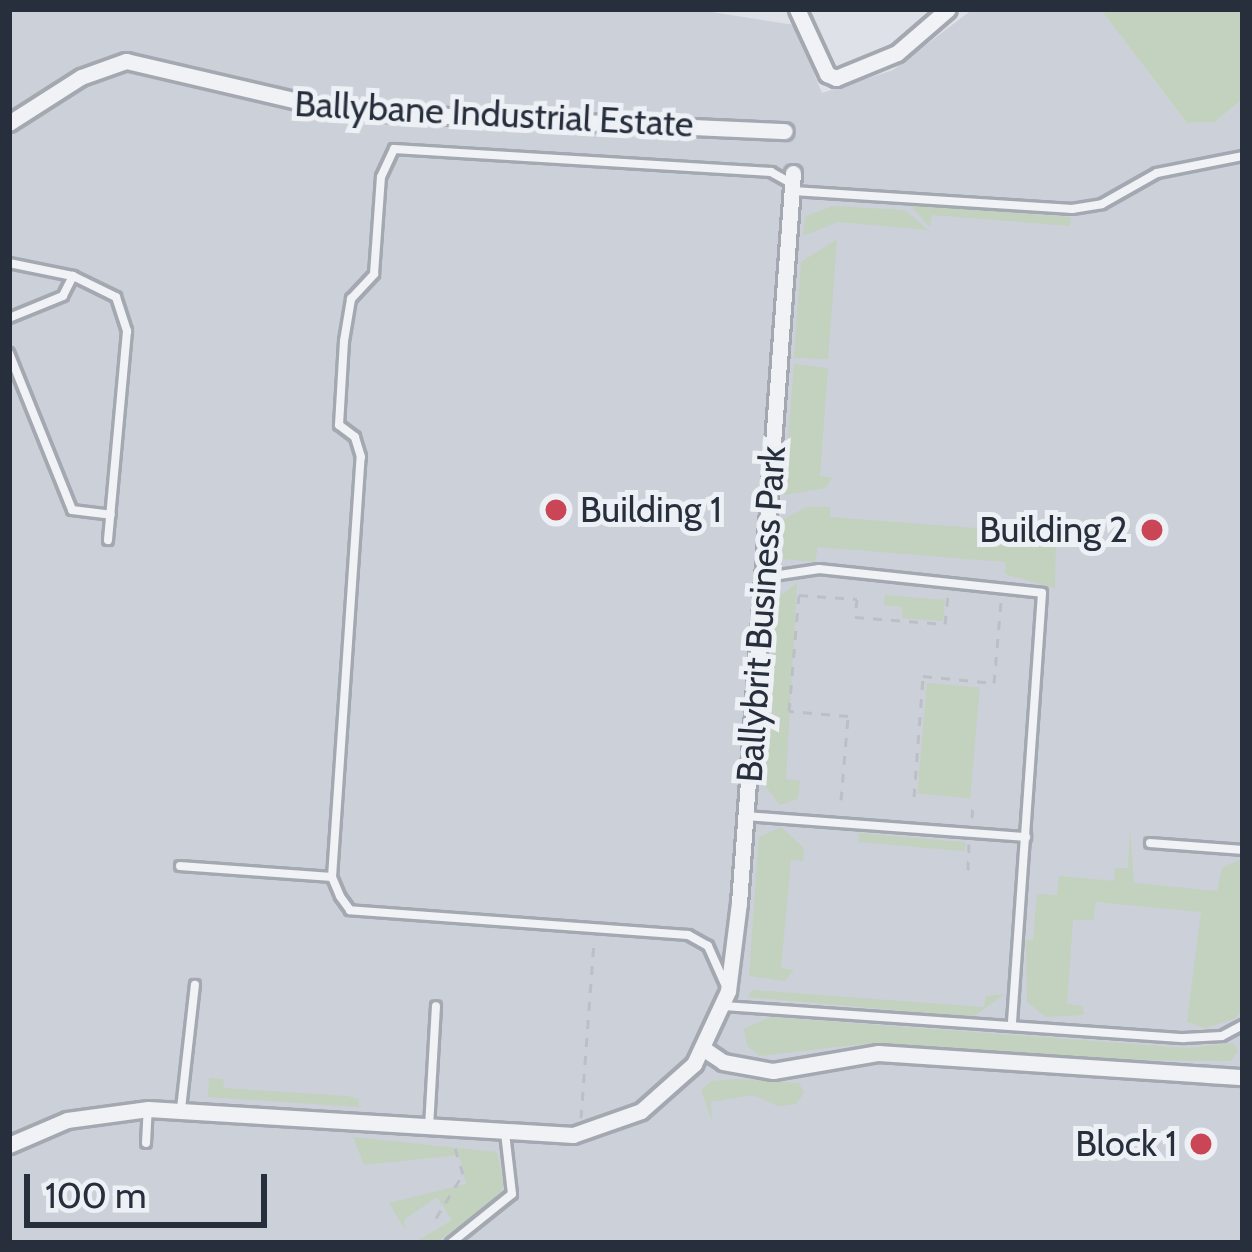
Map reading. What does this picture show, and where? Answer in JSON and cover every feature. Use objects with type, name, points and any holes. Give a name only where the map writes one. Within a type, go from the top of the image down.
[{"type":"street","points":[[797,9],[826,74],[836,78],[897,53],[949,9]]},
{"type":"street","name":"Ballybane Industrial Estate","points":[[9,123],[104,64],[126,61],[341,111],[785,131]]},
{"type":"street","name":"Ballybrit Business Park","points":[[9,1145],[67,1120],[148,1109],[505,1133],[580,1133],[641,1111],[704,1049],[726,998],[746,816],[792,182]]},
{"type":"street","points":[[704,1049],[723,1062],[773,1071],[878,1053],[1243,1077]]},
{"type":"lane","points":[[1243,156],[1156,173],[1102,204],[1072,209],[792,182],[758,171],[394,149],[381,177],[374,274],[351,299],[344,341],[339,425],[355,437],[361,458],[332,877],[350,910],[688,935],[708,946],[726,998],[1210,1039],[1243,1024]]},
{"type":"lane","points":[[9,263],[73,276],[116,297],[127,331],[109,540]]},
{"type":"lane","points":[[9,318],[63,296],[73,276]]},
{"type":"lane","points":[[9,353],[72,510],[111,515]]},
{"type":"lane","points":[[764,577],[802,572],[1042,593],[1012,1024]]},
{"type":"lane","points":[[746,816],[1026,837]]},
{"type":"lane","points":[[1150,843],[1243,850]]},
{"type":"lane","points":[[180,866],[332,877]]},
{"type":"lane","points":[[180,1111],[195,985]]},
{"type":"lane","points":[[429,1128],[436,1006]]},
{"type":"lane","points":[[146,1144],[148,1109]]},
{"type":"lane","points":[[452,1243],[512,1195],[505,1133]]},
{"type":"path","points":[[841,800],[848,716],[789,711],[799,595],[857,599],[855,617],[946,624],[948,594],[965,595]]},
{"type":"path","points":[[914,797],[923,676],[994,682],[1001,598],[983,597]]},
{"type":"path","points":[[971,823],[973,802]]},
{"type":"path","points":[[968,870],[970,842]]},
{"type":"path","points":[[580,1133],[595,928]]},
{"type":"path","points":[[436,1218],[463,1174],[453,1130]]},
{"type":"shaded area","points":[[9,9],[692,9],[794,25],[822,93],[893,70],[973,9],[1100,9],[1187,123],[1215,122],[1243,99],[1243,1243],[9,1243]]},
{"type":"green space","points":[[1100,9],[1243,9],[1243,99],[1215,122],[1187,123]]},
{"type":"green space","points":[[909,204],[1071,217],[1070,226],[932,215],[930,227]]},
{"type":"green space","points":[[832,206],[905,210],[928,230],[838,222],[803,236],[805,217]]},
{"type":"green space","points":[[837,239],[828,359],[794,358],[801,262]]},
{"type":"green space","points":[[794,364],[828,368],[820,476],[832,478],[826,488],[784,495]]},
{"type":"green space","points":[[807,507],[830,507],[830,517],[1056,534],[1055,588],[1005,574],[1005,562],[818,547],[815,562],[783,559],[782,520]]},
{"type":"green space","points":[[797,583],[786,779],[800,781],[798,799],[780,805],[763,783],[777,598]]},
{"type":"green space","points":[[885,595],[945,600],[943,621],[902,618],[903,607],[884,605]]},
{"type":"green space","points":[[927,683],[980,688],[970,798],[917,794]]},
{"type":"green space","points":[[781,827],[804,848],[803,861],[791,860],[781,968],[794,970],[784,981],[749,976],[759,837]]},
{"type":"green space","points":[[1130,830],[1134,883],[1217,891],[1222,868],[1243,858],[1243,1010],[1234,1019],[1205,1028],[1187,1022],[1201,912],[1096,902],[1093,920],[1073,920],[1067,1004],[1083,1006],[1084,1015],[1046,1017],[1027,1002],[1026,940],[1033,940],[1037,894],[1057,895],[1059,876],[1114,881],[1115,868],[1128,868]]},
{"type":"green space","points":[[859,833],[966,842],[965,851],[858,842]]},
{"type":"green space","points":[[753,990],[984,1007],[986,996],[1005,994],[973,1017],[747,997]]},
{"type":"green space","points":[[770,1017],[1187,1048],[1233,1043],[1238,1051],[1231,1061],[1110,1060],[861,1044],[760,1056],[747,1046],[744,1029]]},
{"type":"green space","points":[[209,1078],[223,1079],[224,1088],[347,1096],[359,1099],[359,1107],[208,1097]]},
{"type":"green space","points":[[711,1081],[799,1083],[804,1093],[796,1104],[778,1106],[753,1095],[711,1102],[712,1121],[701,1090]]},
{"type":"green space","points":[[353,1137],[497,1152],[504,1186],[491,1205],[435,1243],[414,1243],[452,1220],[437,1197],[404,1220],[406,1231],[389,1203],[466,1184],[459,1155],[364,1165]]},
{"type":"place","name":"Building 1","points":[[556,510]]},
{"type":"place","name":"Building 2","points":[[1152,530]]},
{"type":"place","name":"Block 1","points":[[1201,1144]]}]
